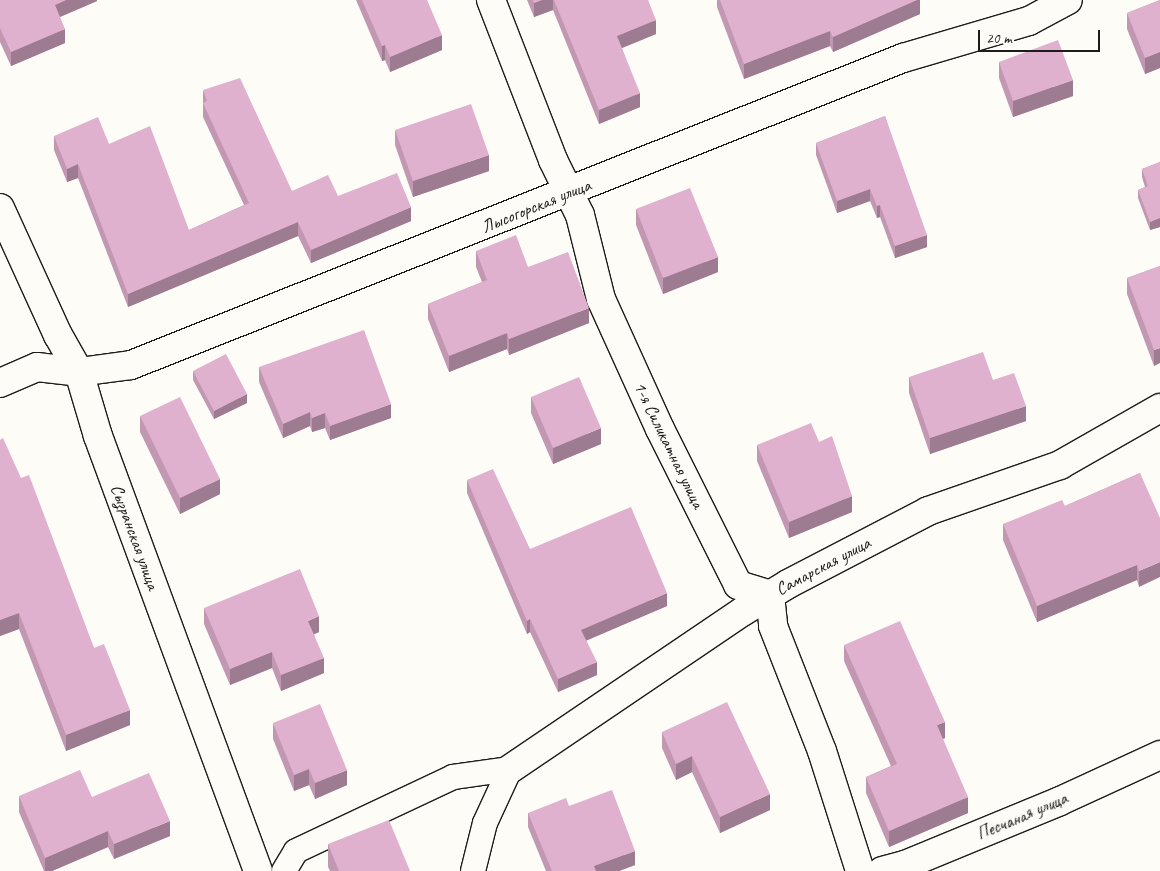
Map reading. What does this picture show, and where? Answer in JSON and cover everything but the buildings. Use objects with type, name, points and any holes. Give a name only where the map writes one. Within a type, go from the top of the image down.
[{"type":"street","name":"1-я Силикатная улица","points":[[491,0],[553,160],[580,215],[601,299],[660,429],[738,585],[770,595]]},
{"type":"street","name":"Лысогорская улица","points":[[0,382],[38,367],[79,372],[131,365],[570,192],[902,58],[1028,20],[1068,0]]},
{"type":"street","name":"Сызранская улица","points":[[0,208],[58,335],[79,372],[98,436],[258,871]]},
{"type":"street","name":"Самарская улица","points":[[510,769],[770,595],[928,511],[1060,465],[1160,408]]},
{"type":"street","points":[[770,595],[773,626],[822,751],[860,871]]},
{"type":"street","name":"Песчаная улица","points":[[882,871],[905,865],[1060,801],[1160,755]]},
{"type":"lane","points":[[284,871],[296,851],[453,777],[510,769]]},
{"type":"lane","points":[[473,871],[485,823],[510,769]]}]
